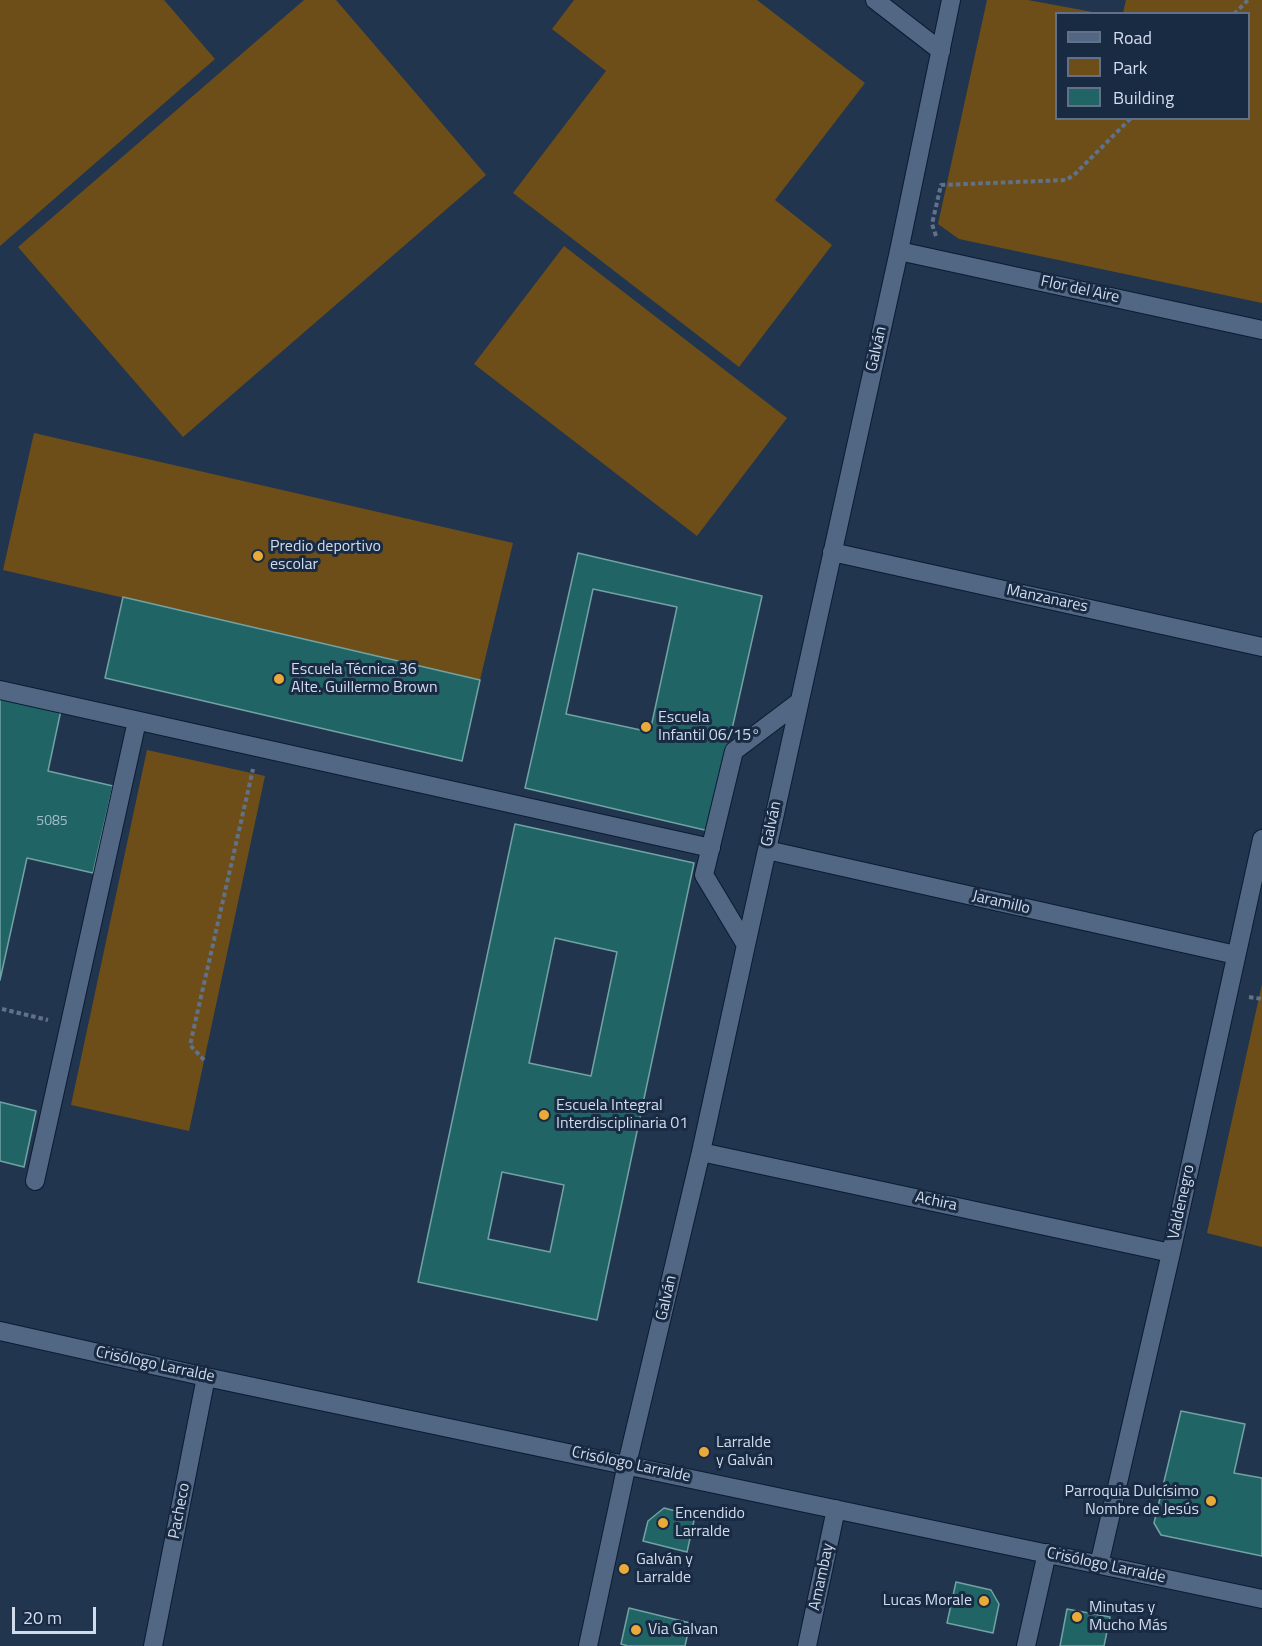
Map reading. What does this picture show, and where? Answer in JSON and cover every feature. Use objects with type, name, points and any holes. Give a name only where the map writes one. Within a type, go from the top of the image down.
[{"type":"street","points":[[875,0],[941,51]]},
{"type":"street","name":"Galván","points":[[588,1646],[627,1464],[701,1152],[899,251],[951,0]]},
{"type":"street","name":"Flor del Aire","points":[[899,251],[1262,330]]},
{"type":"street","name":"Manzanares","points":[[832,552],[1262,647]]},
{"type":"street","points":[[0,690],[711,848]]},
{"type":"street","points":[[746,945],[705,875],[734,751],[799,702]]},
{"type":"street","points":[[35,1181],[137,721]]},
{"type":"street","name":"Valdenegro","points":[[1099,1565],[1171,1253],[1262,839]]},
{"type":"street","name":"Jaramillo","points":[[767,850],[1236,955]]},
{"type":"street","name":"Achira","points":[[701,1152],[1171,1253]]},
{"type":"street","name":"Crisólogo Larralde","points":[[0,1331],[206,1377],[1262,1599]]},
{"type":"street","name":"Pacheco","points":[[153,1646],[206,1377]]},
{"type":"street","name":"Amambay","points":[[807,1646],[836,1509]]},
{"type":"street","points":[[1026,1646],[1047,1553]]},
{"type":"path","points":[[1236,12],[1248,0]]},
{"type":"path","points":[[936,259],[938,243],[932,224],[941,184],[1066,180],[1074,176],[1129,120]]},
{"type":"path","points":[[204,1060],[190,1045],[258,748]]},
{"type":"path","points":[[2,1009],[70,1024]]},
{"type":"green space","points":[[0,0],[164,0],[215,59],[0,246]]},
{"type":"green space","points":[[304,0],[336,0],[486,175],[183,437],[18,247]]},
{"type":"green space","points":[[574,0],[757,0],[865,83],[775,200],[832,245],[739,367],[513,193],[606,71],[552,29]]},
{"type":"green space","points":[[987,0],[1028,0],[1093,12],[1055,12],[1055,120],[1250,120],[1250,12],[1123,12],[1126,0],[1262,0],[1262,303],[959,239],[938,224]]},
{"type":"green space","points":[[564,246],[787,418],[697,536],[474,364]]},
{"type":"green space","name":"Predio deportivo escolar","points":[[34,433],[513,543],[480,680],[3,570]]},
{"type":"green space","points":[[147,750],[265,776],[189,1131],[71,1105]]},
{"type":"green space","points":[[1262,984],[1262,1247],[1207,1233]]},
{"type":"building","points":[[578,553],[762,596],[709,831],[525,788]],"holes":[[[593,589],[677,607],[650,732],[566,714]]]},
{"type":"building","points":[[123,597],[480,680],[462,761],[105,678]]},
{"type":"building","points":[[0,696],[61,710],[48,771],[113,786],[93,873],[27,858],[0,980]]},
{"type":"building","points":[[515,824],[694,863],[597,1320],[418,1282]],"holes":[[[555,938],[617,952],[591,1076],[529,1063]],[[502,1172],[564,1185],[550,1252],[488,1239]]]},
{"type":"building","points":[[0,1102],[36,1111],[24,1167],[0,1161]]},
{"type":"building","name":"Parroquia Dulcísimo Nombre de Jesús","points":[[1181,1411],[1245,1424],[1234,1473],[1262,1478],[1262,1556],[1161,1535],[1154,1523]]},
{"type":"building","points":[[664,1508],[695,1516],[687,1552],[643,1541],[648,1521]]},
{"type":"building","points":[[956,1582],[991,1590],[999,1604],[993,1633],[947,1623]]},
{"type":"building","points":[[629,1608],[690,1623],[685,1646],[621,1644]]},
{"type":"building","points":[[1067,1609],[1110,1617],[1104,1646],[1060,1646]]},
{"type":"place","name":"Predio deportivo escolar","points":[[258,556]]},
{"type":"place","name":"Escuela Técnica 36 Alte. Guillermo Brown","points":[[279,679]]},
{"type":"place","name":"Escuela Infantil 06/15°","points":[[646,727]]},
{"type":"place","name":"Escuela Integral Interdisciplinaria 01","points":[[544,1115]]},
{"type":"place","name":"Larralde y Galván","points":[[704,1452]]},
{"type":"place","name":"Parroquia Dulcísimo Nombre de Jesús","points":[[1211,1501]]},
{"type":"place","name":"Encendido Larralde","points":[[663,1523]]},
{"type":"place","name":"Galván y Larralde","points":[[624,1569]]},
{"type":"place","name":"Lucas Morale","points":[[984,1601]]},
{"type":"place","name":"Minutas y Mucho Más","points":[[1077,1617]]},
{"type":"place","name":"Via Galvan","points":[[636,1630]]}]
